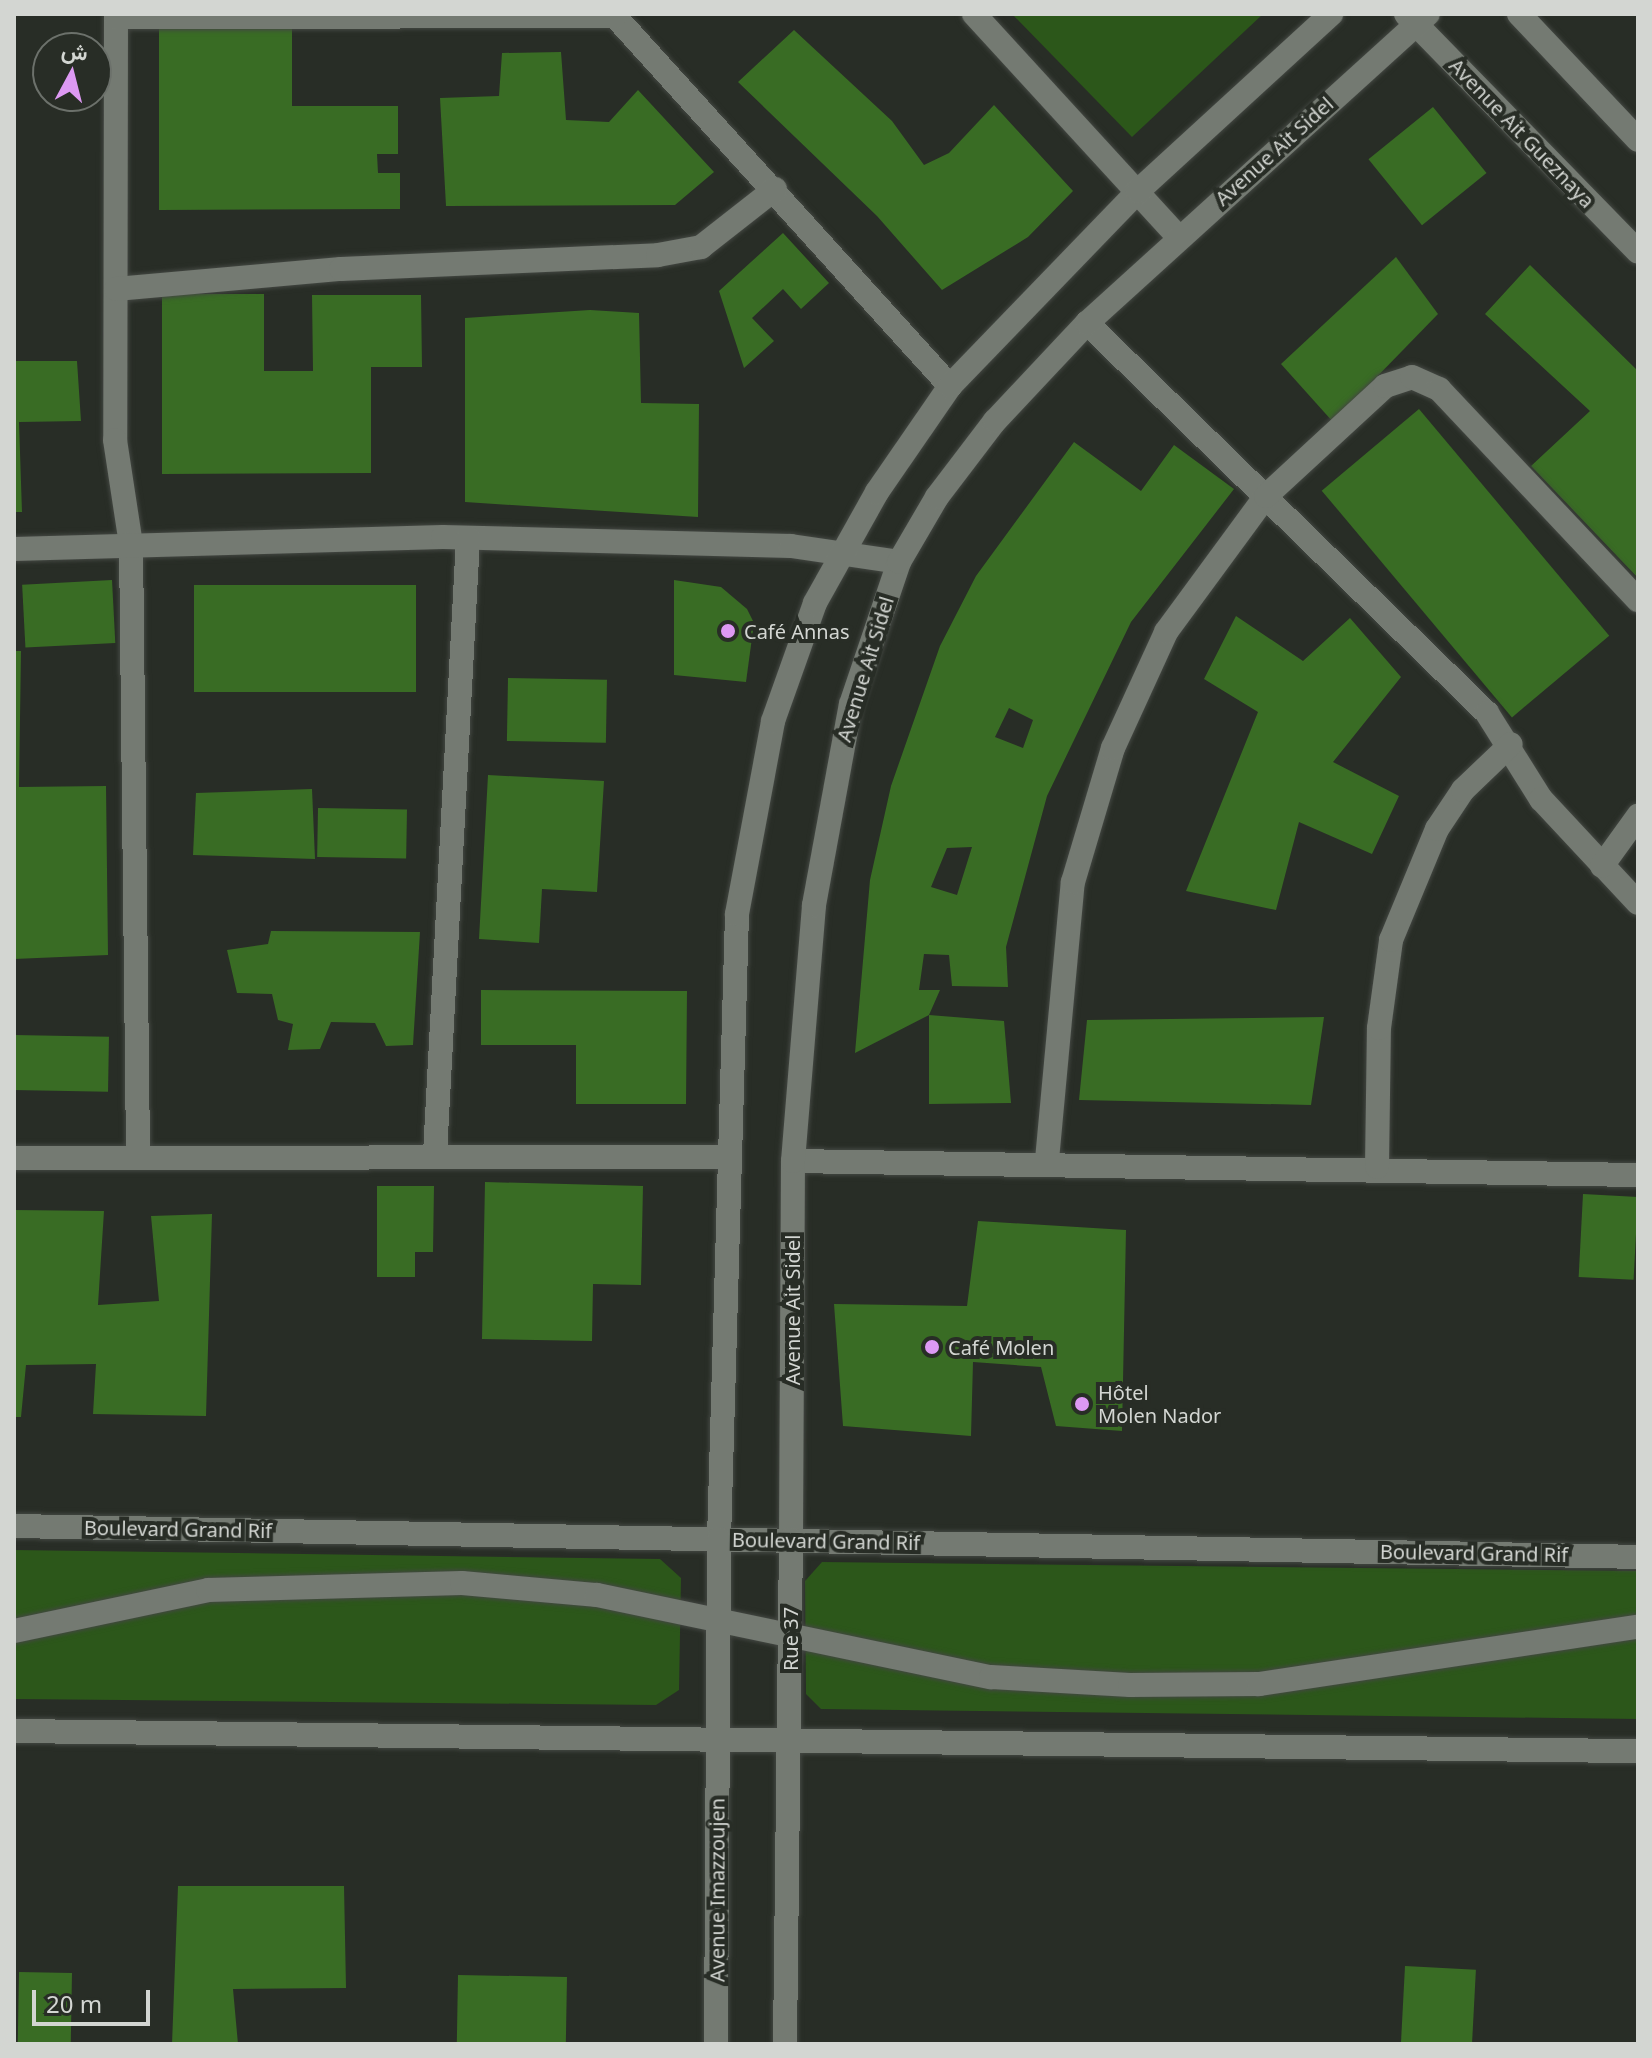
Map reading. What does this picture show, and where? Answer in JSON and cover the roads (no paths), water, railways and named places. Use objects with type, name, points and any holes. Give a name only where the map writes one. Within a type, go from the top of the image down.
[{"type":"street","points":[[974,14],[1178,237]]},
{"type":"street","points":[[718,1736],[725,1157],[737,914],[756,795],[795,653],[842,550],[950,386],[1138,191],[1331,14]]},
{"type":"street","points":[[1519,14],[1638,140]]},
{"type":"street","points":[[138,1154],[131,544],[115,440],[116,16],[614,15],[775,189],[950,386]]},
{"type":"street","name":"Avenue Ait Sidel","points":[[791,1539],[793,1161],[829,797],[851,704],[899,562],[995,421],[1087,323],[1417,17]]},
{"type":"street","name":"Avenue Ait Gueznaya","points":[[1417,17],[1638,252]]},
{"type":"street","points":[[116,289],[341,269],[658,255],[701,247],[775,189]]},
{"type":"street","points":[[1087,323],[1266,496],[1511,744],[1541,799],[1638,903]]},
{"type":"street","points":[[1047,1160],[1073,882],[1113,748],[1166,632],[1266,496],[1385,386],[1412,377],[1439,389],[1638,600]]},
{"type":"street","points":[[435,1154],[468,538]]},
{"type":"street","points":[[14,549],[468,538],[842,550],[899,562]]},
{"type":"street","points":[[1377,1167],[1379,1028],[1391,940],[1437,829],[1463,790],[1511,744]]},
{"type":"street","points":[[1602,866],[1638,816]]},
{"type":"street","points":[[14,1158],[138,1154],[725,1157]]},
{"type":"street","points":[[793,1161],[1047,1160],[1638,1175]]},
{"type":"street","name":"Boulevard Grand Rif","points":[[14,1526],[1638,1557]]},
{"type":"street","name":"Rue 37","points":[[790,1738],[791,1539]]},
{"type":"street","points":[[14,1631],[208,1590],[337,1581],[597,1595],[991,1677],[1231,1684],[1416,1665],[1638,1627]]},
{"type":"street","points":[[14,1731],[718,1736],[1638,1751]]},
{"type":"street","name":"Avenue Imazzoujen","points":[[716,2044],[718,1736]]},
{"type":"street","points":[[785,2044],[790,1738]]},
{"type":"place","name":"Café Annas","points":[[728,631]]},
{"type":"place","name":"Café Molen","points":[[932,1347]]},
{"type":"place","name":"Hôtel Molen Nador","points":[[1082,1404]]}]
